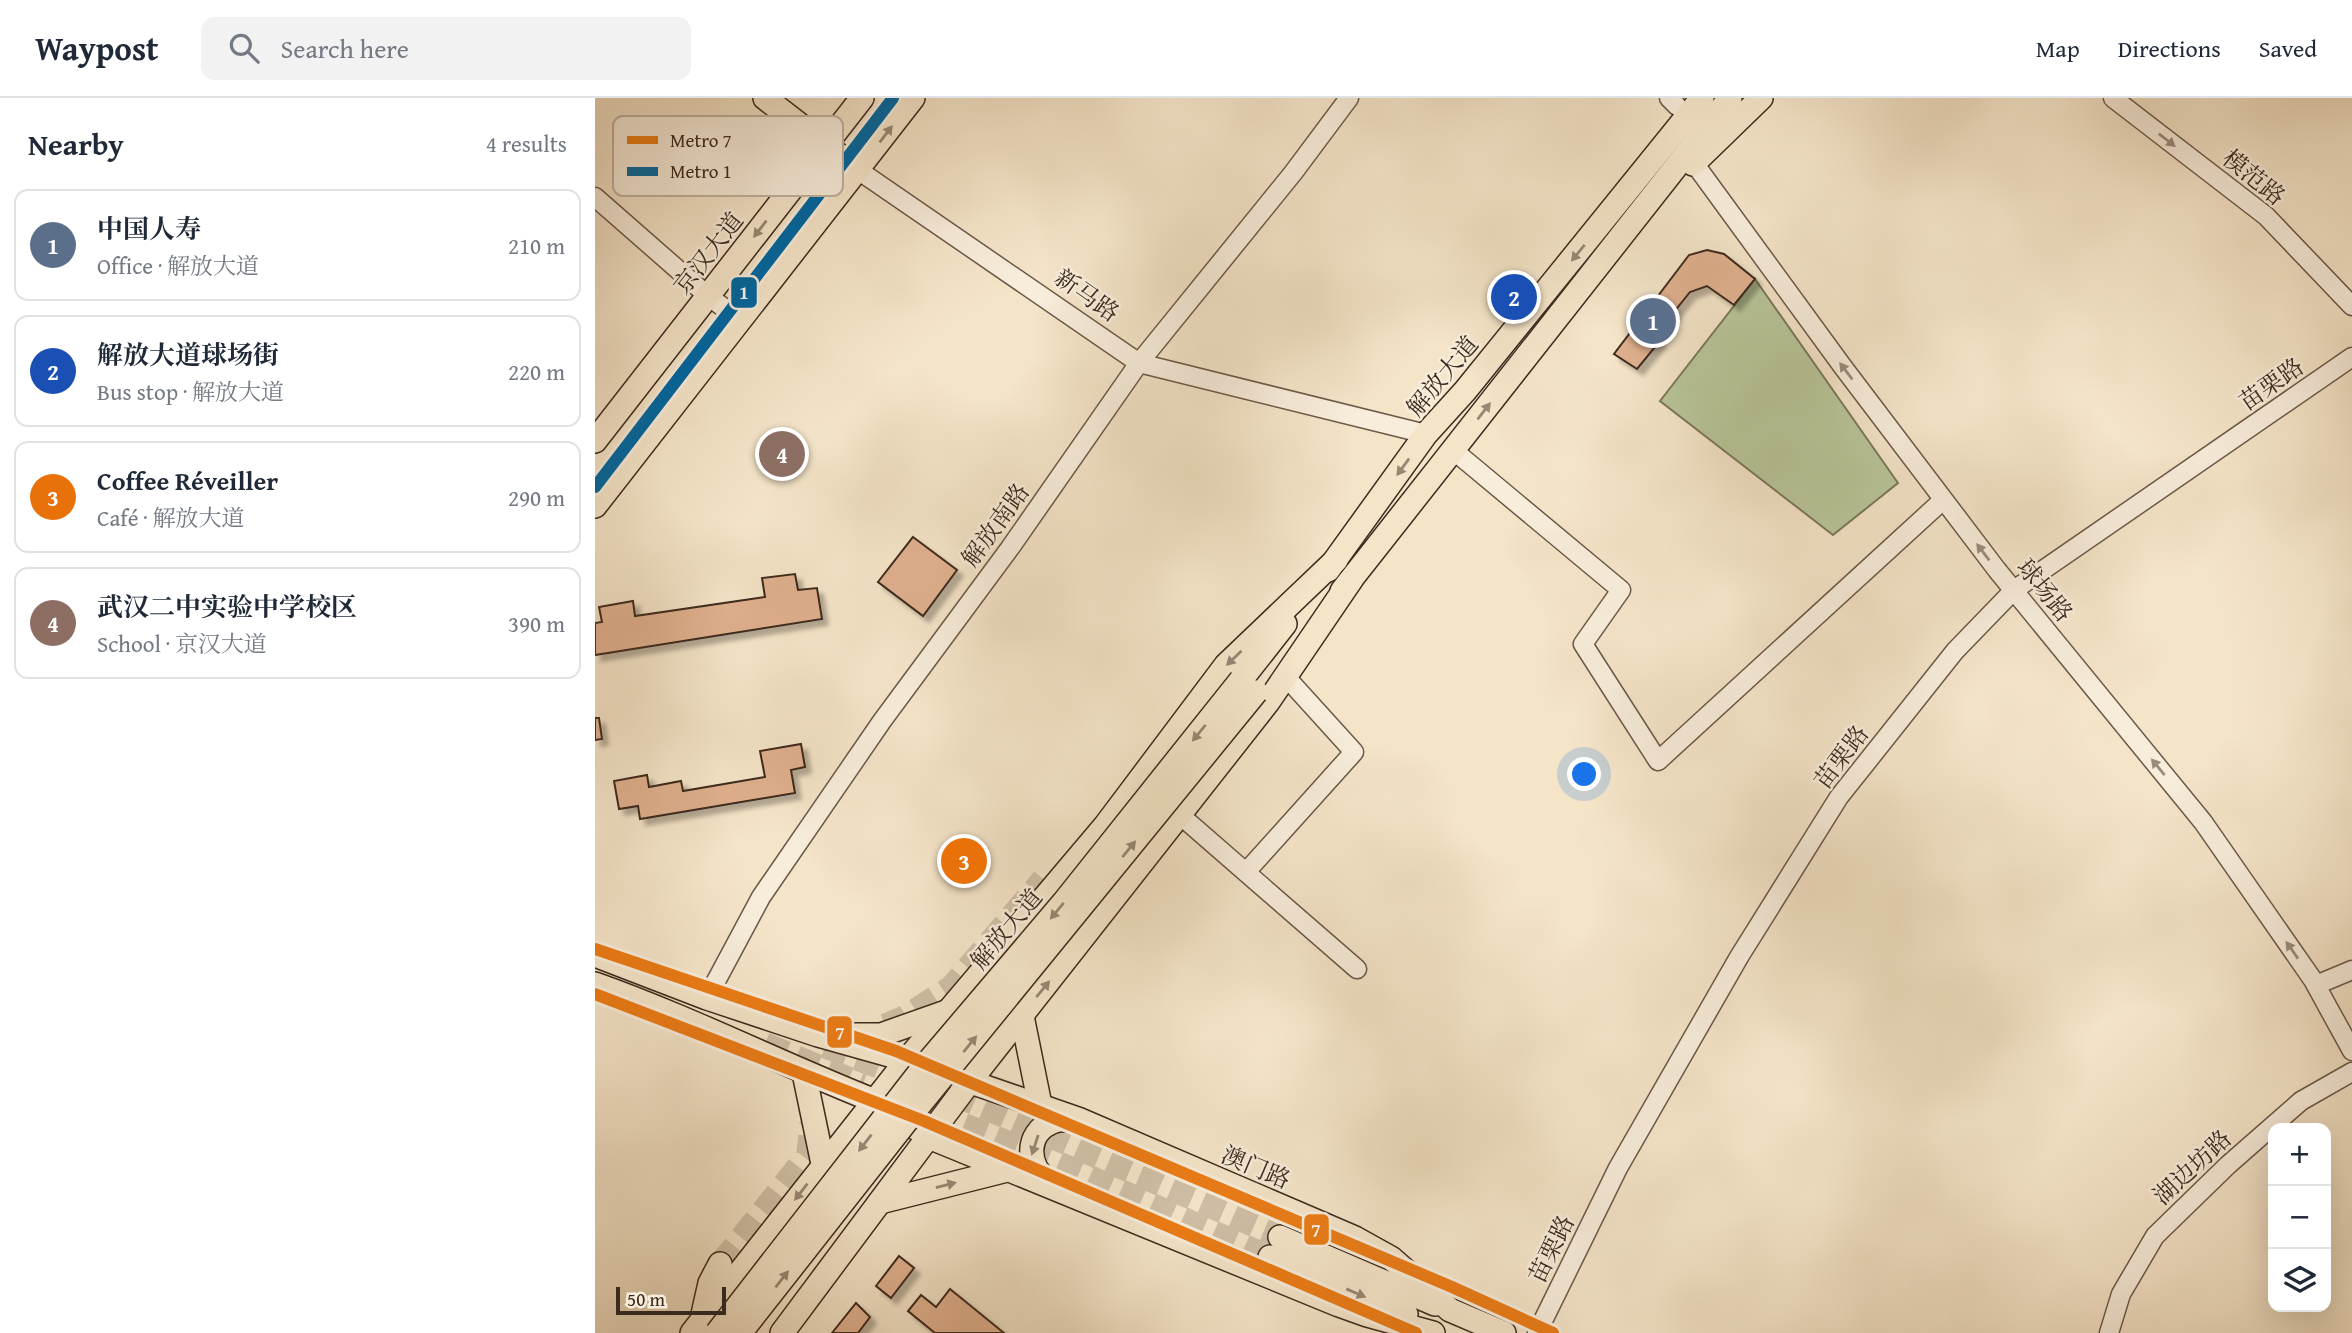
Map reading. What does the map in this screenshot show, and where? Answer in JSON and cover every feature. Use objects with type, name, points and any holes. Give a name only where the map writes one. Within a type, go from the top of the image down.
[{"type":"main road","name":"新马路","points":[[765,98],[788,116]]},
{"type":"main road","name":"京汉大道","points":[[843,123],[862,98]]},
{"type":"main road","points":[[843,189],[913,98]]},
{"type":"main road","name":"解放大道","points":[[740,1333],[1249,686],[1426,434],[1465,391],[1702,98]]},
{"type":"main road","name":"解放大道","points":[[929,1137],[1286,677],[1351,580],[1730,98]]},
{"type":"main road","name":"解放大道","points":[[1635,220],[1761,98]]},
{"type":"main road","name":"解放大道","points":[[1621,200],[1676,101]]},
{"type":"main road","name":"新马路","points":[[843,158],[858,170]]},
{"type":"main road","name":"京汉大道","points":[[599,426],[708,296],[786,196]]},
{"type":"main road","points":[[595,506],[837,196]]},
{"type":"main road","name":"解放大道","points":[[875,1101],[946,1012],[1105,826],[1226,665],[1336,559]]},
{"type":"main road","name":"解放大道","points":[[703,1329],[1249,686],[1351,580]]},
{"type":"main road","points":[[1043,880],[1070,851],[1105,826]]},
{"type":"main road","name":"澳门路","points":[[595,955],[707,998],[818,1035],[907,1060],[1078,1119],[1355,1238],[1391,1258],[1448,1322],[1504,1333]]},
{"type":"main road","points":[[595,984],[657,1006],[804,1073],[875,1101],[929,1137],[1339,1306],[1433,1333]]},
{"type":"main road","points":[[818,1035],[881,1035],[946,1012]]},
{"type":"main road","points":[[1021,1016],[1040,1105]]},
{"type":"main road","points":[[804,1073],[823,1164]]},
{"type":"main road","points":[[703,1329],[823,1164],[875,1101]]},
{"type":"main road","points":[[1059,1189],[1037,1173],[1031,1154],[1034,1141],[1041,1129],[1051,1123],[1078,1119]]},
{"type":"main road","points":[[782,1333],[929,1137]]},
{"type":"main road","points":[[880,1202],[1011,1169]]},
{"type":"main road","points":[[1275,1247],[1448,1322]]},
{"type":"main road","points":[[703,1329],[710,1283],[720,1264]]},
{"type":"street","name":"解放南路","points":[[707,998],[761,897],[882,720],[1010,548],[1139,363],[1293,173],[1349,98]]},
{"type":"street","name":"模范路","points":[[2113,98],[2266,216],[2352,306]]},
{"type":"street","name":"球场路","points":[[1694,163],[1944,500],[2203,822],[2316,985],[2352,1051]]},
{"type":"street","name":"新马路","points":[[858,170],[1139,363],[1426,434]]},
{"type":"street","points":[[595,197],[708,296],[739,319]]},
{"type":"street","name":"苗栗路","points":[[1537,1333],[1618,1168],[1739,957],[1839,797],[1955,651],[2014,590],[2352,357]]},
{"type":"street","points":[[1453,450],[1621,590],[1583,644],[1658,761],[1944,500]]},
{"type":"street","points":[[1246,872],[1354,752],[1286,677]]},
{"type":"street","points":[[1180,815],[1357,969]]},
{"type":"street","points":[[2316,985],[2352,970]]},
{"type":"street","name":"湖边坊路","points":[[2109,1333],[2121,1294],[2155,1236],[2228,1165],[2301,1101],[2352,1072]]},
{"type":"green space","points":[[1755,279],[1898,483],[1833,535],[1660,401]]},
{"type":"building","points":[[1707,250],[1724,254],[1755,279],[1734,305],[1707,286],[1690,292],[1654,337],[1660,341],[1637,369],[1614,354],[1689,255]]},
{"type":"building","points":[[913,537],[957,570],[923,616],[878,582]]},
{"type":"building","points":[[795,574],[798,590],[817,588],[822,619],[595,655],[595,623],[602,622],[599,607],[633,601],[635,616],[765,597],[762,578]]},
{"type":"building","points":[[595,718],[599,718],[602,739],[595,740]]},
{"type":"building","points":[[801,744],[805,767],[791,770],[795,793],[640,819],[638,806],[619,809],[614,781],[647,775],[649,787],[681,781],[683,791],[765,777],[760,751]]},
{"type":"building","points":[[899,1256],[914,1268],[891,1298],[876,1286]]},
{"type":"building","points":[[950,1289],[1004,1333],[935,1333],[908,1311],[921,1295],[936,1307]]},
{"type":"building","points":[[856,1303],[870,1317],[858,1333],[832,1333]]},
{"type":"tunnel","points":[[885,1025],[904,1017],[951,987],[1043,879]]},
{"type":"tunnel","points":[[765,1044],[863,1084]]},
{"type":"tunnel","points":[[825,1047],[971,1102],[1280,1237]]},
{"type":"tunnel","points":[[901,1099],[1057,1162],[1270,1257]]},
{"type":"tunnel","points":[[720,1264],[808,1154],[811,1123]]},
{"type":"metro line","name":"1","points":[[843,163],[893,98]]},
{"type":"metro line","name":"1","points":[[595,487],[818,196]]},
{"type":"metro line","name":"7","points":[[595,949],[896,1051],[1452,1287],[1553,1333]]},
{"type":"metro line","name":"7","points":[[595,994],[924,1121],[1416,1333]]},
{"type":"place","name":"解放大道球场街","points":[[1514,297]]},
{"type":"place","name":"中国人寿","points":[[1653,321]]},
{"type":"place","name":"武汉二中实验中学校区","points":[[782,454]]},
{"type":"place","name":"Coffee Réveiller","points":[[964,861]]}]
